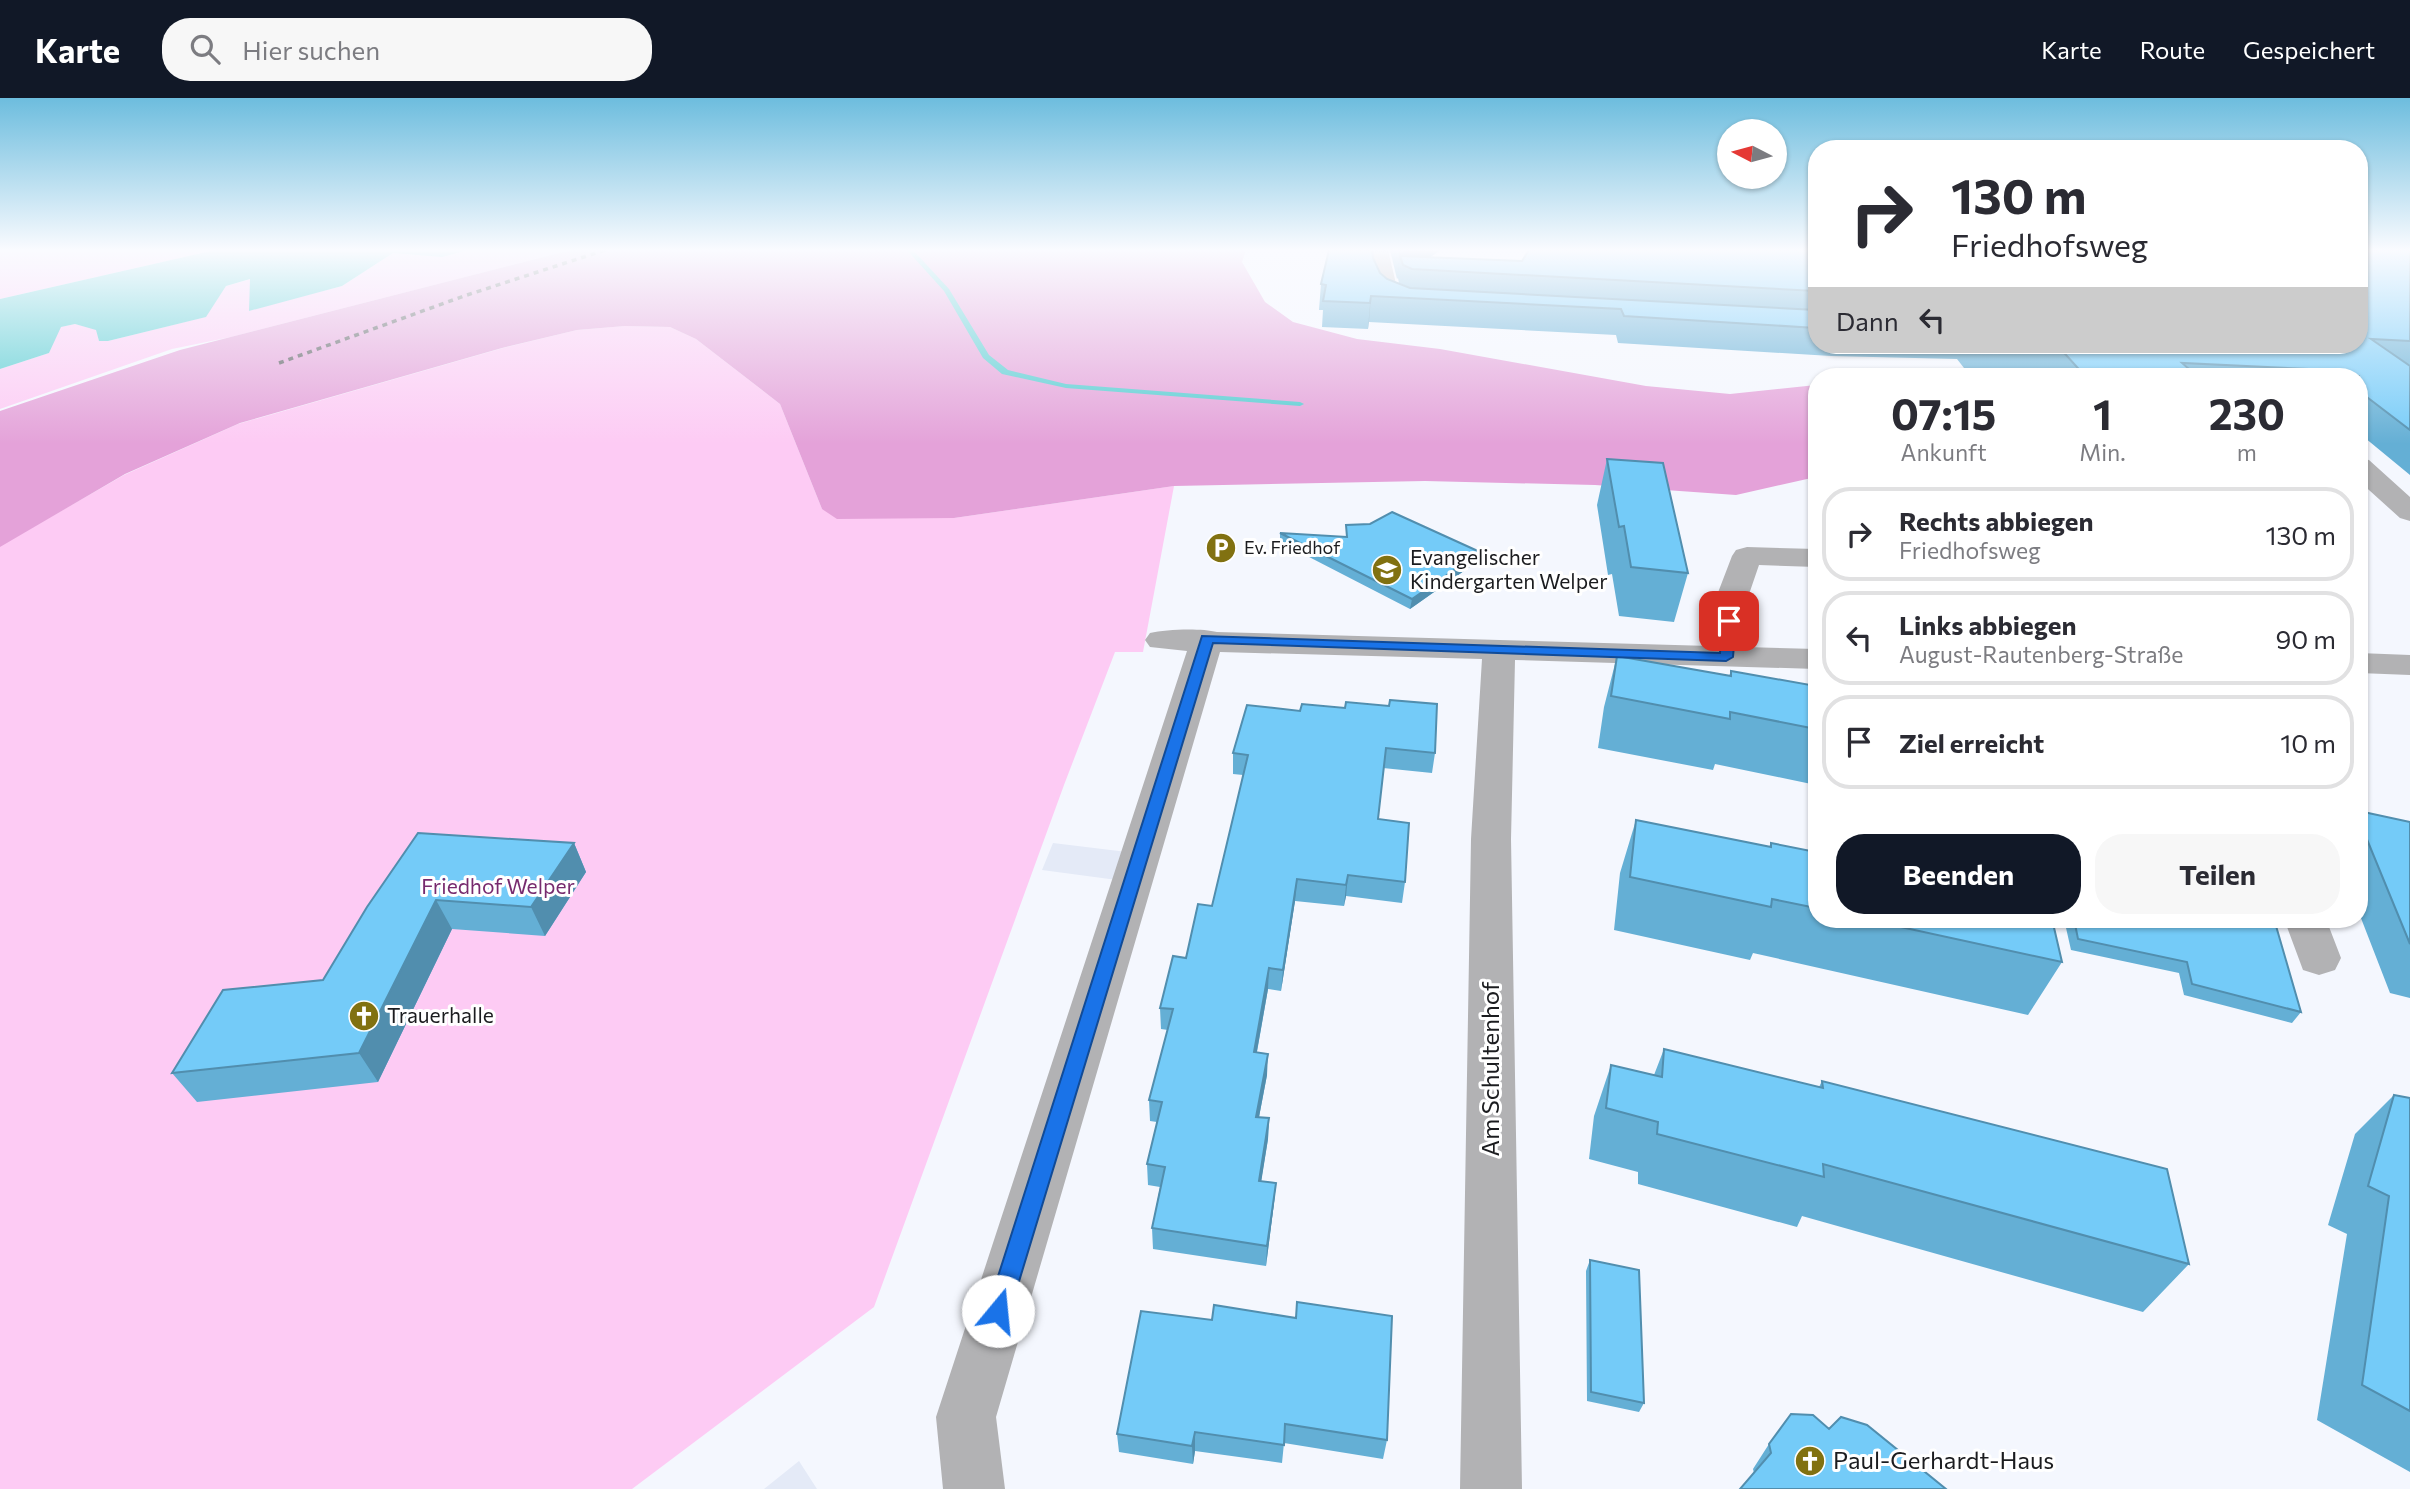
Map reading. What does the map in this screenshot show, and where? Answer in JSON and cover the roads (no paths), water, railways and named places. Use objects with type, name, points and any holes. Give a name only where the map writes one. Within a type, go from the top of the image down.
[{"type":"street","points":[[2368,475],[2410,512]]},
{"type":"street","points":[[1726,657],[1730,603],[1747,556],[1808,558]]},
{"type":"street","points":[[1161,640],[1207,639],[1808,659]]},
{"type":"street","points":[[974,1489],[966,1417],[1207,639]]},
{"type":"street","name":"Am Schultenhof","points":[[1492,1489],[1491,839],[1499,648]]},
{"type":"street","points":[[2368,663],[2410,665]]},
{"type":"street","points":[[2308,928],[2319,958]]},
{"type":"water","points":[[0,315],[207,315],[108,341],[99,341],[96,330],[75,324],[61,327],[49,353],[0,369]]},
{"type":"waterway","points":[[962,315],[986,356],[1005,372],[1066,386],[1300,404]]},
{"type":"railway","points":[[279,363],[412,315]]},
{"type":"place","name":"Ev. Friedhof","points":[[1221,548]]},
{"type":"place","name":"Evangelischer Kindergarten Welper","points":[[1387,570]]},
{"type":"place","name":"Trauerhalle","points":[[364,1016]]},
{"type":"place","name":"Paul-Gerhardt-Haus","points":[[1810,1461]]},
{"type":"park label","name":"Friedhof Welper","points":[[498,887]]}]
